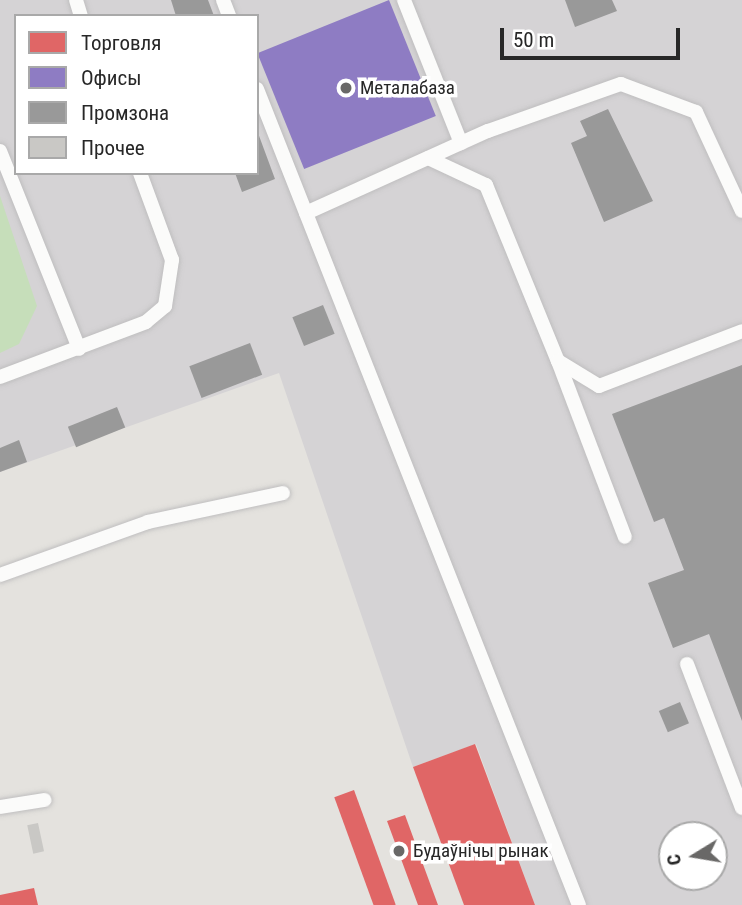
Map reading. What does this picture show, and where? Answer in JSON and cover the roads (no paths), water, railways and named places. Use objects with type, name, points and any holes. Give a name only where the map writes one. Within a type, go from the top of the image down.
[{"type":"lane","points":[[404,0],[461,143]]},
{"type":"lane","points":[[306,213],[461,143],[621,83],[696,112],[742,211]]},
{"type":"lane","points":[[259,94],[579,905]]},
{"type":"lane","points":[[0,151],[79,349]]},
{"type":"lane","points":[[428,158],[486,186],[558,361],[625,537]]},
{"type":"lane","points":[[0,377],[146,322],[165,306],[172,260],[141,175]]},
{"type":"lane","points":[[558,361],[599,386],[742,331]]},
{"type":"lane","points":[[0,575],[148,522],[284,494]]},
{"type":"lane","points":[[687,664],[742,808]]},
{"type":"lane","points":[[0,807],[44,800]]},
{"type":"place","name":"Металабаза","points":[[346,88]]},
{"type":"place","name":"Будаўнічы рынак","points":[[399,851]]}]
